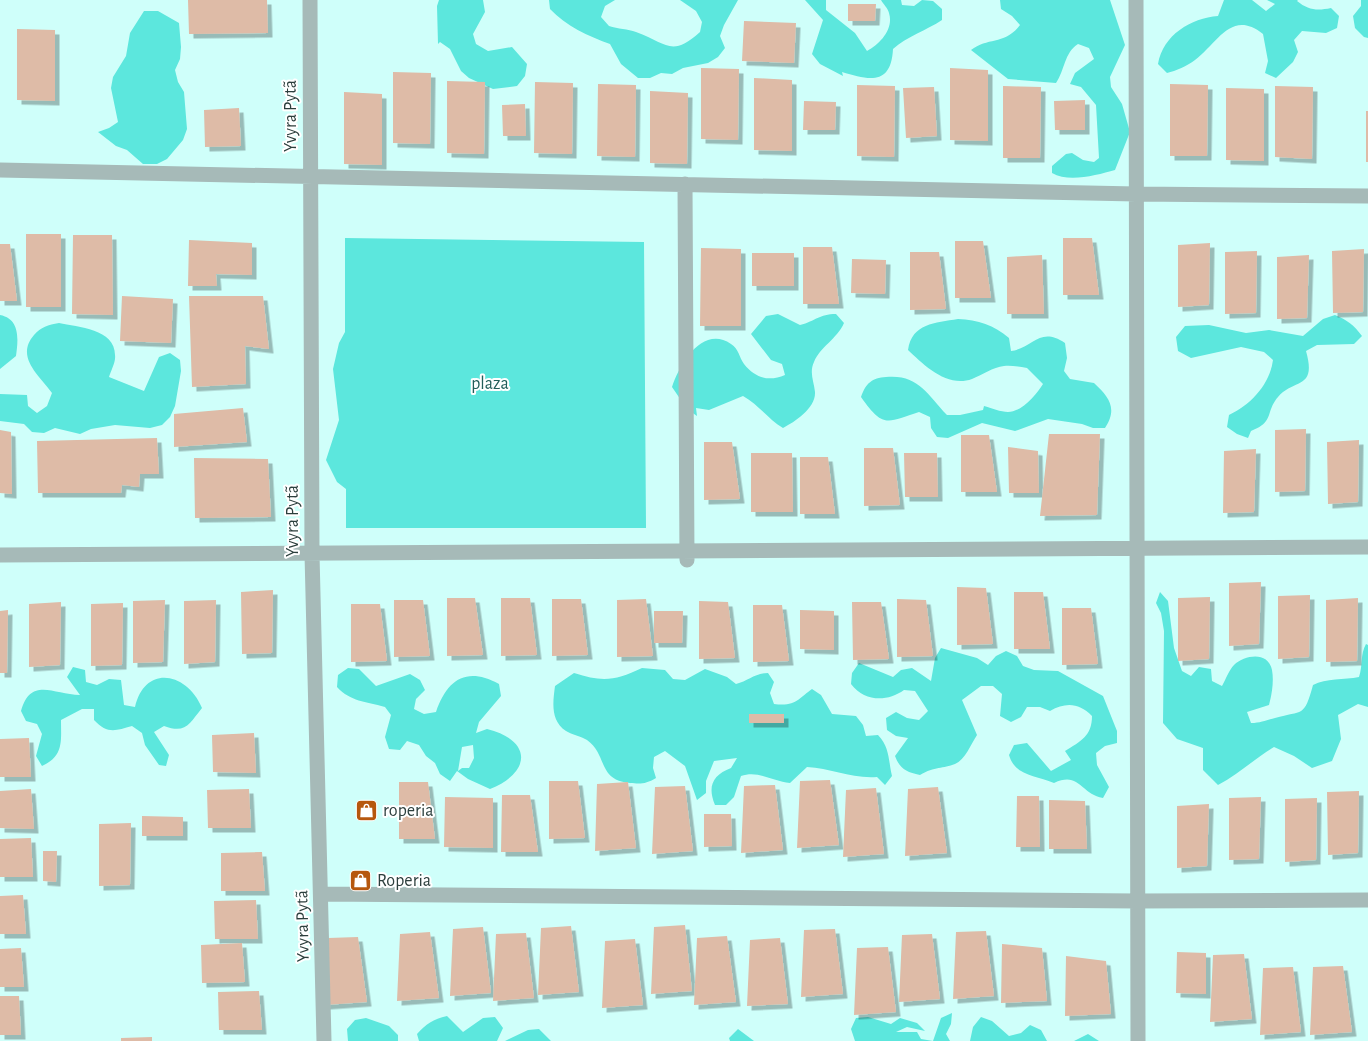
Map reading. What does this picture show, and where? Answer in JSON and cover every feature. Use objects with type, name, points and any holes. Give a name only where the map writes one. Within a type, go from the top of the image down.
[{"type":"street","name":"Yvyra Pytã","points":[[310,0],[312,554],[322,894],[324,1041]]},
{"type":"street","points":[[1136,0],[1138,1041]]},
{"type":"street","points":[[0,170],[1136,194],[1368,196]]},
{"type":"street","points":[[685,184],[687,555]]},
{"type":"street","points":[[0,555],[687,555],[1368,547]]},
{"type":"street","points":[[322,894],[1137,901],[1368,900]]},
{"type":"green space","points":[[439,0],[483,0],[485,12],[473,34],[476,44],[488,51],[512,47],[527,64],[525,76],[517,86],[493,89],[469,78],[461,71],[450,49],[440,42],[438,44],[437,6]]},
{"type":"green space","points":[[549,0],[615,0],[605,6],[601,17],[609,26],[633,31],[662,44],[675,46],[682,45],[700,32],[702,22],[696,11],[680,0],[738,0],[720,36],[725,48],[718,57],[708,63],[683,68],[672,74],[661,73],[650,78],[638,78],[621,64],[610,44],[586,34],[563,21],[550,9]]},
{"type":"green space","points":[[805,0],[826,0],[826,10],[855,33],[867,51],[881,40],[890,25],[888,11],[881,0],[901,0],[902,5],[914,6],[922,0],[933,1],[942,9],[942,20],[893,49],[888,69],[883,75],[869,78],[842,72],[843,76],[820,64],[812,54],[823,20]]},
{"type":"green space","points":[[1000,0],[1110,0],[1125,45],[1110,77],[1111,87],[1122,104],[1130,132],[1115,170],[1075,178],[1052,173],[1052,166],[1066,154],[1072,153],[1083,160],[1094,162],[1099,158],[1096,105],[1081,87],[1070,84],[1075,73],[1094,59],[1089,48],[1078,44],[1067,57],[1056,83],[1008,79],[971,50],[984,43],[1008,36],[1020,25],[1012,16],[1001,9]]},
{"type":"green space","points":[[1224,0],[1252,0],[1266,11],[1275,4],[1267,0],[1298,0],[1301,4],[1313,9],[1331,8],[1339,16],[1337,28],[1326,33],[1302,31],[1294,40],[1298,52],[1293,62],[1276,78],[1265,73],[1268,61],[1263,34],[1252,27],[1242,25],[1226,31],[1192,62],[1167,73],[1158,64],[1161,54],[1172,37],[1188,24],[1208,17],[1218,16]]},
{"type":"green space","points":[[1361,0],[1368,0],[1368,38],[1364,37],[1355,28],[1353,16],[1361,6]]},
{"type":"green space","points":[[144,11],[158,11],[179,23],[180,59],[175,70],[178,82],[184,92],[187,129],[183,140],[167,159],[157,164],[143,164],[127,150],[116,146],[98,132],[118,122],[111,88],[113,77],[126,56],[130,33]]},
{"type":"green space","name":"plaza","points":[[345,238],[644,242],[646,528],[346,528],[346,489],[337,482],[326,460],[339,420],[333,369],[339,343],[345,332]]},
{"type":"green space","points":[[778,314],[800,325],[821,316],[836,314],[844,323],[814,362],[812,373],[814,398],[804,414],[783,428],[743,396],[709,410],[696,408],[697,416],[687,409],[672,387],[681,367],[694,349],[711,339],[721,339],[734,346],[744,364],[753,373],[768,378],[785,375],[782,364],[771,360],[751,334],[766,316]]},
{"type":"green space","points":[[0,315],[7,317],[15,326],[17,344],[16,356],[0,369]]},
{"type":"green space","points":[[1335,315],[1350,323],[1362,336],[1354,344],[1317,345],[1306,351],[1309,372],[1306,378],[1284,391],[1278,397],[1267,420],[1259,428],[1251,431],[1248,438],[1237,434],[1227,427],[1229,415],[1245,406],[1258,393],[1268,377],[1273,360],[1264,352],[1241,347],[1191,358],[1178,351],[1176,337],[1185,326],[1209,325],[1246,333],[1269,330],[1303,336],[1323,319]]},
{"type":"green space","points":[[958,319],[979,322],[998,330],[1009,338],[1011,351],[1043,337],[1056,338],[1065,343],[1067,358],[1064,371],[1070,379],[1094,383],[1108,398],[1111,414],[1105,428],[1093,428],[1082,424],[1048,419],[1015,431],[982,423],[948,438],[937,437],[931,428],[930,417],[919,412],[892,420],[880,418],[875,414],[861,397],[870,382],[886,377],[897,377],[914,382],[947,415],[960,415],[983,410],[984,406],[1008,412],[1018,409],[1033,398],[1043,384],[1027,368],[1000,367],[972,379],[954,380],[945,378],[929,368],[908,350],[914,334],[920,329],[933,323]]},
{"type":"green space","points":[[59,323],[94,331],[109,340],[113,346],[115,358],[109,377],[144,391],[159,357],[170,353],[180,360],[181,371],[175,406],[170,417],[162,425],[150,428],[115,425],[91,429],[80,434],[55,428],[44,433],[32,432],[24,424],[0,421],[0,394],[27,395],[28,406],[37,413],[47,406],[52,393],[31,366],[27,351],[29,343],[39,330]]},
{"type":"green space","points":[[1160,592],[1168,601],[1174,648],[1182,671],[1191,676],[1199,667],[1211,669],[1212,681],[1222,686],[1232,667],[1244,659],[1261,657],[1270,664],[1273,679],[1269,705],[1247,712],[1251,723],[1301,711],[1307,703],[1313,685],[1329,680],[1359,677],[1363,652],[1366,644],[1368,645],[1368,707],[1358,704],[1338,715],[1341,739],[1332,761],[1312,768],[1294,756],[1274,747],[1218,785],[1203,770],[1203,748],[1177,739],[1163,723],[1164,631],[1161,613],[1156,603]]},
{"type":"green space","points":[[941,648],[977,658],[988,665],[996,656],[1006,651],[1017,656],[1023,666],[1034,670],[1058,671],[1103,696],[1117,731],[1117,743],[1105,746],[1096,753],[1097,765],[1109,787],[1103,798],[1095,796],[1075,781],[1063,780],[1054,783],[1027,774],[1016,767],[1009,755],[1014,745],[1027,743],[1051,771],[1071,760],[1065,751],[1081,741],[1088,733],[1092,716],[1082,708],[1072,705],[1061,706],[1050,711],[1040,707],[1027,707],[1021,717],[1011,722],[1000,716],[1002,694],[993,686],[981,686],[962,700],[977,735],[959,762],[951,766],[930,770],[920,775],[901,767],[895,756],[908,738],[896,736],[887,730],[886,718],[896,712],[907,718],[919,720],[928,711],[915,691],[904,690],[891,697],[883,698],[869,697],[863,694],[851,684],[852,673],[859,663],[893,677],[901,670],[912,668],[931,681],[935,658]]},
{"type":"green space","points":[[73,667],[85,670],[86,682],[97,685],[109,679],[121,680],[124,705],[135,707],[140,693],[148,684],[157,679],[167,678],[187,687],[202,708],[194,719],[182,728],[177,729],[164,726],[154,732],[169,755],[166,766],[159,765],[145,745],[142,733],[132,726],[116,730],[103,728],[94,720],[94,709],[82,709],[61,720],[61,741],[58,753],[42,766],[36,756],[42,734],[37,724],[26,721],[21,711],[25,700],[37,691],[44,690],[80,695],[67,677]]},
{"type":"green space","points":[[348,668],[359,669],[376,686],[410,674],[420,680],[425,690],[416,699],[414,709],[424,714],[436,712],[446,692],[459,679],[477,676],[499,684],[501,696],[479,722],[476,733],[487,729],[502,734],[512,741],[519,748],[521,757],[519,765],[514,774],[490,789],[468,779],[457,771],[450,781],[440,774],[435,763],[426,756],[419,745],[407,741],[400,750],[389,749],[385,737],[391,715],[385,707],[359,700],[342,692],[337,687],[338,675]],"holes":[[[473,745],[474,758],[469,768],[462,768],[458,771],[462,747]]]},
{"type":"green space","points":[[642,668],[665,670],[673,679],[685,680],[705,669],[727,677],[736,684],[759,674],[768,673],[774,682],[770,693],[774,704],[781,705],[792,703],[812,689],[821,695],[832,714],[856,716],[863,725],[866,736],[878,735],[887,749],[892,776],[885,785],[877,777],[859,776],[807,767],[790,783],[747,774],[741,776],[734,797],[726,805],[715,805],[712,792],[713,782],[720,774],[731,768],[737,758],[714,761],[706,781],[706,793],[697,800],[685,766],[665,751],[654,757],[653,768],[656,778],[640,783],[620,781],[607,772],[594,746],[587,740],[566,731],[557,722],[554,710],[555,686],[574,673],[593,678],[608,679],[624,676]]},
{"type":"green space","points":[[952,1013],[951,1024],[946,1034],[950,1041],[933,1041],[941,1018]]},
{"type":"green space","points":[[447,1016],[463,1032],[483,1018],[495,1017],[503,1028],[497,1041],[419,1041],[417,1034],[424,1027],[434,1020]]},
{"type":"green space","points":[[868,1017],[891,1024],[900,1018],[917,1023],[925,1031],[907,1027],[896,1032],[917,1032],[921,1039],[933,1041],[855,1041],[851,1029],[856,1018]]},
{"type":"green space","points":[[981,1017],[992,1021],[1009,1036],[1021,1033],[1030,1025],[1041,1030],[1047,1041],[970,1041],[973,1027]]},
{"type":"green space","points":[[366,1018],[389,1026],[398,1035],[398,1041],[348,1041],[347,1029],[355,1020]]},
{"type":"green space","points":[[539,1029],[551,1041],[505,1041],[528,1030]]},
{"type":"green space","points":[[738,1029],[754,1041],[730,1041],[729,1038]]},
{"type":"green space","points":[[1088,1034],[1099,1041],[1074,1041]]},
{"type":"building","points":[[188,0],[267,0],[268,33],[189,34]]},
{"type":"building","points":[[848,4],[876,4],[875,21],[848,21]]},
{"type":"building","points":[[744,21],[796,23],[794,63],[742,61]]},
{"type":"building","points":[[17,29],[55,30],[55,101],[17,100]]},
{"type":"building","points":[[701,68],[739,69],[738,140],[701,139]]},
{"type":"building","points":[[950,68],[988,70],[988,141],[950,140]]},
{"type":"building","points":[[393,72],[431,73],[430,144],[393,143]]},
{"type":"building","points":[[754,78],[792,80],[792,151],[754,150]]},
{"type":"building","points":[[447,81],[485,82],[484,154],[447,153]]},
{"type":"building","points":[[535,82],[573,83],[572,154],[534,153]]},
{"type":"building","points":[[598,84],[636,85],[635,157],[597,156]]},
{"type":"building","points":[[1170,84],[1208,85],[1207,156],[1170,156]]},
{"type":"building","points":[[857,85],[895,86],[894,157],[857,156]]},
{"type":"building","points":[[1003,86],[1041,87],[1040,158],[1003,158]]},
{"type":"building","points":[[1275,86],[1313,87],[1312,159],[1275,157]]},
{"type":"building","points":[[934,87],[937,136],[906,138],[903,88]]},
{"type":"building","points":[[1226,88],[1264,89],[1264,161],[1226,160]]},
{"type":"building","points":[[650,91],[688,93],[687,164],[650,163]]},
{"type":"building","points":[[344,92],[382,94],[382,165],[344,164]]},
{"type":"building","points":[[1085,100],[1085,130],[1055,130],[1054,101]]},
{"type":"building","points":[[804,101],[836,102],[835,130],[803,130]]},
{"type":"building","points":[[525,104],[526,136],[503,136],[502,105]]},
{"type":"building","points":[[239,108],[241,146],[205,147],[204,110]]},
{"type":"building","points":[[1366,111],[1368,111],[1368,162],[1366,162]]},
{"type":"building","points":[[26,234],[61,234],[61,307],[26,307]]},
{"type":"building","points":[[73,235],[112,235],[113,315],[72,314]]},
{"type":"building","points":[[1063,238],[1092,238],[1099,295],[1063,295]]},
{"type":"building","points":[[189,240],[252,243],[252,275],[216,274],[217,286],[188,286]]},
{"type":"building","points":[[955,241],[983,241],[991,298],[955,298]]},
{"type":"building","points":[[1210,243],[1209,305],[1178,307],[1178,245]]},
{"type":"building","points":[[0,244],[10,244],[17,301],[0,301]]},
{"type":"building","points":[[803,247],[832,247],[839,304],[803,304]]},
{"type":"building","points":[[701,248],[741,249],[741,326],[700,326]]},
{"type":"building","points":[[1364,249],[1363,312],[1333,313],[1332,251]]},
{"type":"building","points":[[1257,251],[1256,313],[1225,314],[1225,252]]},
{"type":"building","points":[[910,252],[939,252],[946,309],[910,310]]},
{"type":"building","points":[[752,253],[794,253],[794,286],[752,286]]},
{"type":"building","points":[[1042,255],[1044,314],[1007,314],[1007,257]]},
{"type":"building","points":[[1309,255],[1307,318],[1277,319],[1277,257]]},
{"type":"building","points":[[852,259],[886,260],[885,294],[851,293]]},
{"type":"building","points":[[122,296],[173,299],[171,343],[120,341]]},
{"type":"building","points":[[189,296],[263,296],[269,349],[245,346],[246,384],[192,387]]},
{"type":"building","points":[[243,408],[247,442],[174,447],[174,414]]},
{"type":"building","points":[[1306,429],[1305,491],[1275,492],[1275,430]]},
{"type":"building","points":[[0,430],[11,432],[12,494],[0,493]]},
{"type":"building","points":[[1049,434],[1100,434],[1097,515],[1040,516]]},
{"type":"building","points":[[961,435],[989,435],[997,492],[961,492]]},
{"type":"building","points":[[157,438],[159,474],[140,474],[139,487],[122,485],[121,493],[38,493],[37,441]]},
{"type":"building","points":[[1359,440],[1358,502],[1328,504],[1327,442]]},
{"type":"building","points":[[704,442],[732,442],[740,499],[704,500]]},
{"type":"building","points":[[1008,447],[1038,451],[1039,493],[1009,493]]},
{"type":"building","points":[[864,448],[893,448],[900,505],[864,506]]},
{"type":"building","points":[[1256,449],[1254,512],[1223,513],[1224,451]]},
{"type":"building","points":[[751,453],[792,453],[793,512],[751,512]]},
{"type":"building","points":[[904,453],[937,453],[938,497],[905,497]]},
{"type":"building","points":[[800,457],[828,457],[835,514],[800,514]]},
{"type":"building","points":[[194,458],[268,459],[271,517],[195,518]]},
{"type":"building","points":[[1261,582],[1259,644],[1229,646],[1229,583]]},
{"type":"building","points":[[957,587],[986,588],[993,644],[957,645]]},
{"type":"building","points":[[273,590],[272,653],[242,654],[241,592]]},
{"type":"building","points":[[1014,592],[1043,592],[1050,649],[1014,649]]},
{"type":"building","points":[[1310,595],[1309,657],[1278,659],[1278,596]]},
{"type":"building","points":[[1210,597],[1209,659],[1178,661],[1178,598]]},
{"type":"building","points":[[447,598],[475,598],[483,655],[447,656]]},
{"type":"building","points":[[501,598],[530,598],[537,655],[501,656]]},
{"type":"building","points":[[1358,598],[1357,661],[1326,662],[1326,600]]},
{"type":"building","points":[[552,599],[581,599],[588,655],[552,656]]},
{"type":"building","points":[[646,599],[653,656],[617,657],[617,600]]},
{"type":"building","points":[[897,599],[926,600],[933,656],[897,657]]},
{"type":"building","points":[[165,600],[163,662],[133,663],[133,601]]},
{"type":"building","points":[[216,600],[215,662],[184,664],[184,601]]},
{"type":"building","points":[[394,600],[423,600],[430,656],[394,657]]},
{"type":"building","points":[[699,601],[728,602],[735,658],[699,659]]},
{"type":"building","points":[[61,602],[60,665],[29,667],[29,604]]},
{"type":"building","points":[[852,602],[881,602],[889,659],[853,660]]},
{"type":"building","points":[[123,603],[122,665],[91,666],[91,604]]},
{"type":"building","points":[[351,604],[380,604],[387,661],[351,662]]},
{"type":"building","points":[[753,605],[782,605],[789,661],[753,662]]},
{"type":"building","points":[[1062,608],[1091,608],[1098,664],[1062,665]]},
{"type":"building","points":[[8,610],[7,673],[0,673],[0,611]]},
{"type":"building","points":[[800,610],[834,611],[834,650],[800,649]]},
{"type":"building","points":[[654,611],[683,611],[682,643],[654,643]]},
{"type":"building","points":[[749,714],[784,714],[784,723],[749,723]]},
{"type":"building","points":[[254,733],[256,773],[213,772],[212,735]]},
{"type":"building","points":[[29,738],[31,777],[0,777],[0,739]]},
{"type":"building","points":[[830,780],[839,845],[797,848],[800,781]]},
{"type":"building","points":[[549,781],[578,781],[585,838],[549,839]]},
{"type":"building","points":[[399,782],[428,782],[435,839],[399,839]]},
{"type":"building","points":[[628,782],[636,848],[595,851],[597,784]]},
{"type":"building","points":[[775,785],[783,850],[741,853],[744,786]]},
{"type":"building","points":[[685,786],[693,851],[652,854],[655,787]]},
{"type":"building","points":[[938,787],[947,853],[905,856],[908,789]]},
{"type":"building","points":[[876,788],[884,854],[843,857],[846,790]]},
{"type":"building","points":[[31,789],[34,829],[0,828],[0,791]]},
{"type":"building","points":[[249,789],[251,828],[208,828],[207,790]]},
{"type":"building","points":[[1359,791],[1358,853],[1328,855],[1327,792]]},
{"type":"building","points":[[502,795],[530,795],[538,852],[501,852]]},
{"type":"building","points":[[1017,796],[1039,796],[1040,847],[1016,847]]},
{"type":"building","points":[[445,797],[493,798],[493,848],[444,847]]},
{"type":"building","points":[[1261,797],[1259,859],[1229,860],[1229,798]]},
{"type":"building","points":[[1317,798],[1316,860],[1285,862],[1285,799]]},
{"type":"building","points":[[1049,800],[1085,801],[1087,849],[1049,849]]},
{"type":"building","points":[[1209,804],[1207,866],[1177,868],[1177,806]]},
{"type":"building","points":[[704,814],[731,814],[732,846],[704,847]]},
{"type":"building","points":[[142,816],[183,817],[183,836],[142,836]]},
{"type":"building","points":[[131,823],[130,885],[99,886],[99,824]]},
{"type":"building","points":[[31,838],[33,877],[0,877],[0,839]]},
{"type":"building","points":[[43,851],[57,851],[56,882],[43,881]]},
{"type":"building","points":[[262,852],[265,891],[221,891],[221,853]]},
{"type":"building","points":[[23,895],[26,934],[0,934],[0,896]]},
{"type":"building","points":[[256,900],[258,939],[215,939],[214,901]]},
{"type":"building","points":[[685,925],[692,991],[651,994],[654,927]]},
{"type":"building","points":[[571,926],[579,992],[538,995],[541,928]]},
{"type":"building","points":[[483,927],[491,993],[450,996],[453,929]]},
{"type":"building","points":[[835,929],[843,994],[801,997],[804,930]]},
{"type":"building","points":[[986,931],[994,996],[953,999],[956,932]]},
{"type":"building","points":[[430,932],[439,998],[397,1001],[400,934]]},
{"type":"building","points":[[526,933],[534,998],[493,1001],[496,934]]},
{"type":"building","points":[[932,934],[940,999],[899,1002],[902,935]]},
{"type":"building","points":[[727,936],[736,1002],[694,1005],[697,938]]},
{"type":"building","points":[[358,937],[367,1002],[325,1005],[328,938]]},
{"type":"building","points":[[780,938],[788,1004],[747,1006],[750,940]]},
{"type":"building","points":[[635,939],[643,1005],[602,1008],[605,941]]},
{"type":"building","points":[[242,943],[245,982],[202,983],[201,945]]},
{"type":"building","points":[[1002,944],[1042,948],[1047,1001],[1001,1003]]},
{"type":"building","points":[[888,947],[896,1012],[854,1015],[857,948]]},
{"type":"building","points":[[21,948],[24,987],[0,987],[0,949]]},
{"type":"building","points":[[1177,952],[1206,953],[1206,994],[1176,993]]},
{"type":"building","points":[[1244,954],[1252,1019],[1210,1022],[1213,955]]},
{"type":"building","points":[[1066,956],[1106,961],[1111,1014],[1065,1016]]},
{"type":"building","points":[[1343,966],[1352,1032],[1310,1035],[1313,967]]},
{"type":"building","points":[[1293,967],[1301,1032],[1260,1035],[1263,968]]},
{"type":"building","points":[[259,991],[262,1030],[219,1030],[218,992]]},
{"type":"building","points":[[0,996],[19,996],[21,1035],[0,1035]]},
{"type":"building","points":[[152,1037],[152,1041],[121,1041],[121,1038]]},
{"type":"place","name":"roperia","points":[[367,811]]},
{"type":"place","name":"Roperia","points":[[361,881]]}]
